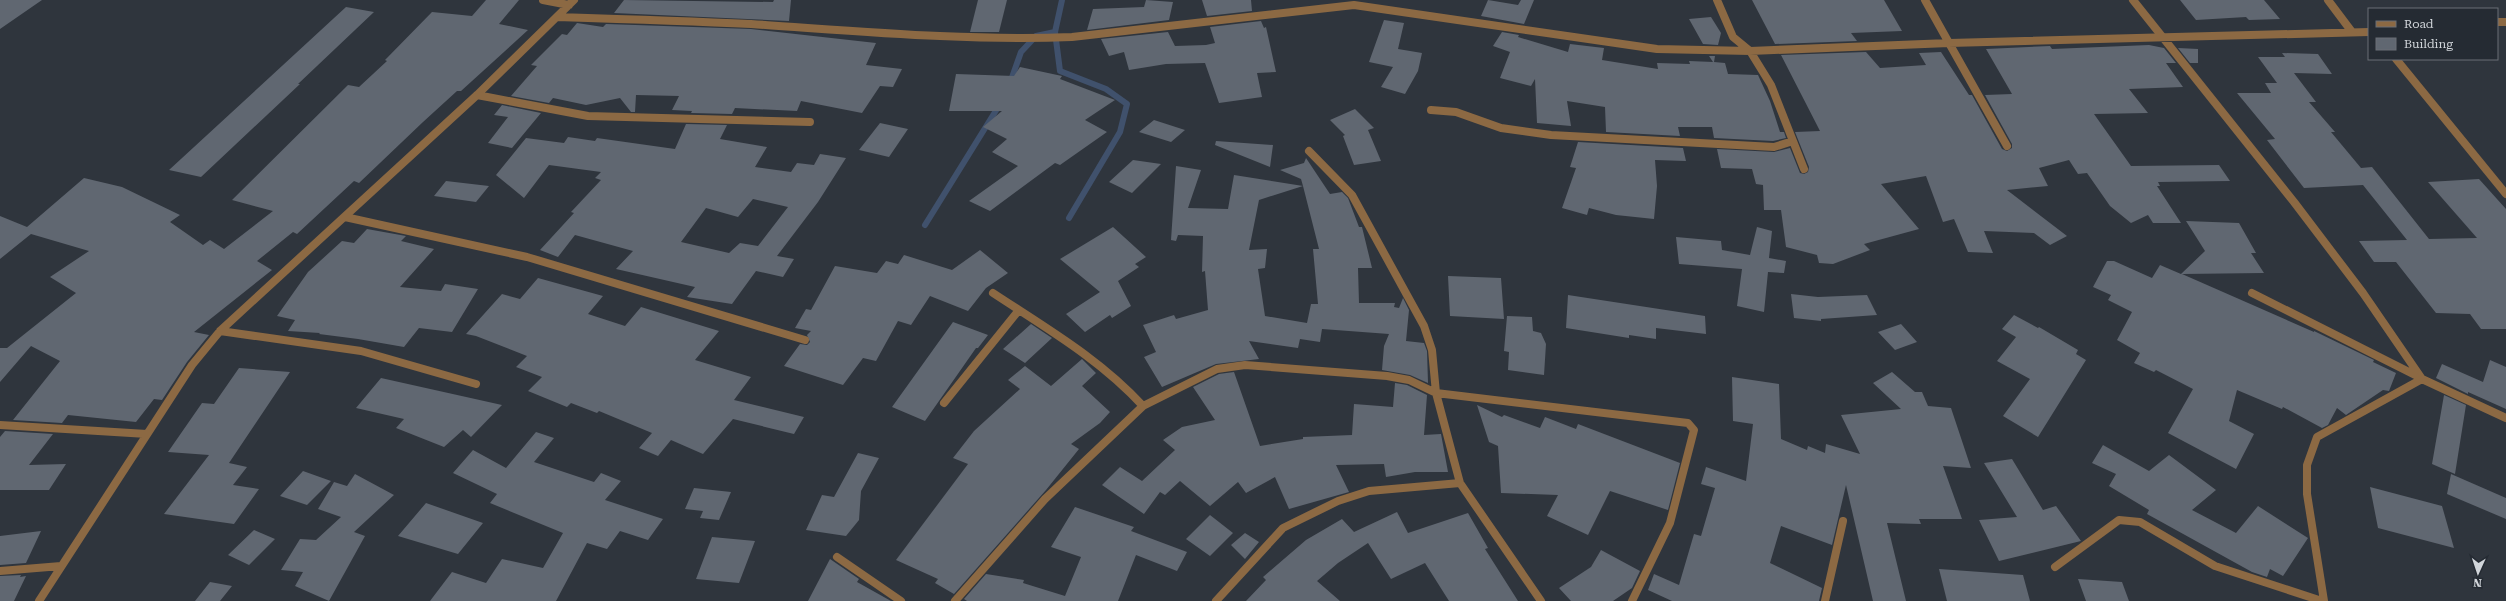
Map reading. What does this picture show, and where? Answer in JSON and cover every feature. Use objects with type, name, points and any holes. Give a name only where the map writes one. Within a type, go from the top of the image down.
[{"type":"street","points":[[543,0],[572,3]]},
{"type":"street","points":[[1717,0],[1733,37],[1750,51],[1771,85],[1804,168]]},
{"type":"street","points":[[1926,0],[2006,146]]},
{"type":"street","points":[[2133,0],[2303,214],[2363,293],[2422,378]]},
{"type":"street","points":[[2328,0],[2352,32]]},
{"type":"street","points":[[40,601],[60,566],[192,365],[220,331],[477,95],[572,3]]},
{"type":"street","points":[[557,17],[776,26],[1025,40],[1072,37],[1328,6],[1354,5],[1634,46],[1750,51],[1949,43],[2368,32]]},
{"type":"street","points":[[2397,60],[2506,194]]},
{"type":"street","points":[[477,95],[588,116],[810,122]]},
{"type":"street","points":[[1431,110],[1456,112],[1501,128],[1581,137],[1774,147],[1793,141]]},
{"type":"street","points":[[1308,151],[1352,195],[1424,326],[1432,350],[1436,393],[1460,483],[1541,601]]},
{"type":"street","points":[[345,217],[527,257],[805,340]]},
{"type":"street","points":[[993,293],[1077,348],[1130,390],[1143,406]]},
{"type":"street","points":[[2252,293],[2422,378],[2506,418]]},
{"type":"street","points":[[944,403],[1019,310]]},
{"type":"street","points":[[220,331],[361,351],[476,384]]},
{"type":"street","points":[[955,601],[1045,499],[1143,406],[1217,369],[1245,365],[1387,376],[1409,380],[1436,393],[1688,423],[1694,430],[1670,523],[1632,601]]},
{"type":"street","points":[[2054,567],[2119,520],[2131,520],[2140,522],[2215,566],[2256,581],[2323,601],[2307,494],[2307,465],[2317,437],[2422,378]]},
{"type":"street","points":[[0,425],[147,434]]},
{"type":"street","points":[[1216,601],[1283,528],[1338,500],[1369,491],[1460,483]]},
{"type":"street","points":[[1825,601],[1843,521]]},
{"type":"street","points":[[837,557],[901,601]]},
{"type":"street","points":[[0,571],[60,566]]},
{"type":"building","points":[[0,0],[42,0],[0,29]]},
{"type":"building","points":[[486,0],[519,0],[499,24],[528,30],[461,91],[457,91],[359,183],[354,181],[297,234],[293,232],[257,261],[272,270],[194,332],[209,335],[187,362],[162,400],[154,399],[136,422],[68,415],[62,423],[13,420],[60,361],[31,346],[0,382],[0,348],[7,348],[76,293],[50,277],[89,251],[31,234],[0,259],[0,216],[27,227],[84,178],[122,187],[180,215],[170,222],[203,245],[210,240],[224,249],[273,211],[232,200],[348,85],[359,87],[387,61],[385,60],[432,12],[472,16]]},
{"type":"building","points":[[624,0],[773,2],[774,0],[791,0],[789,21],[614,13]]},
{"type":"building","points":[[978,0],[1007,0],[999,32],[970,32]]},
{"type":"building","points":[[1146,0],[1173,2],[1169,20],[1087,30],[1093,9],[1144,7]]},
{"type":"building","points":[[1202,0],[1251,0],[1252,11],[1207,16]]},
{"type":"building","points":[[1488,0],[1518,5],[1521,0],[1534,0],[1524,24],[1481,16]]},
{"type":"building","points":[[1752,0],[1884,0],[1902,31],[1851,33],[1857,41],[1775,44]]},
{"type":"building","points":[[2180,0],[2264,0],[2280,19],[2249,20],[2246,17],[2196,20]]},
{"type":"building","points":[[346,7],[374,12],[201,177],[169,170]]},
{"type":"building","points":[[1711,17],[1721,33],[1718,45],[1703,44],[1689,19]]},
{"type":"building","points":[[1384,20],[1404,23],[1398,49],[1422,53],[1418,71],[1405,94],[1381,87],[1393,67],[1369,62]]},
{"type":"building","points":[[1261,21],[1264,28],[1266,27],[1276,72],[1257,73],[1262,97],[1219,103],[1205,63],[1166,64],[1129,70],[1124,52],[1109,56],[1101,39],[1168,32],[1175,46],[1206,45],[1215,43],[1210,27]]},
{"type":"building","points":[[577,23],[603,27],[606,24],[751,29],[876,43],[866,65],[902,69],[893,87],[880,86],[862,113],[801,101],[797,111],[735,108],[732,114],[691,113],[692,111],[672,110],[679,96],[636,95],[635,112],[631,112],[620,98],[586,105],[553,98],[549,103],[511,96],[537,66],[531,65],[562,34],[567,35]]},
{"type":"building","points":[[1502,32],[1519,35],[1518,37],[1568,52],[1570,44],[1604,48],[1602,60],[1658,69],[1657,63],[1690,64],[1689,61],[1713,62],[1709,56],[1715,56],[1714,62],[1725,63],[1728,74],[1758,75],[1770,101],[1780,132],[1784,132],[1786,138],[1773,141],[1714,138],[1712,127],[1678,127],[1680,136],[1606,132],[1605,107],[1567,101],[1571,126],[1537,123],[1535,79],[1531,86],[1500,78],[1510,52],[1493,46]]},
{"type":"building","points":[[2149,45],[2164,48],[2176,63],[2166,63],[2183,87],[2129,89],[2148,113],[2094,114],[2131,166],[2219,165],[2230,181],[2158,182],[2160,186],[2157,186],[2181,223],[2153,223],[2148,215],[2131,223],[2110,206],[2087,173],[2078,174],[2069,160],[2039,168],[2048,186],[2007,190],[2067,236],[2050,245],[2034,233],[1984,231],[1993,253],[1968,252],[1954,219],[1943,222],[1926,176],[1881,184],[1919,229],[1864,244],[1870,250],[1833,264],[1819,263],[1817,255],[1786,247],[1781,210],[1764,210],[1763,185],[1756,184],[1752,169],[1721,168],[1717,149],[1774,152],[1790,148],[1800,173],[1804,174],[1808,172],[1809,167],[1795,132],[1820,131],[1781,55],[1866,52],[1880,68],[1926,65],[1919,53],[1941,52],[1969,95],[1972,95],[2002,149],[2007,151],[2012,148],[2012,144],[1985,95],[2012,94],[1986,49],[2050,46],[2052,49]]},
{"type":"building","points":[[2178,48],[2198,49],[2198,63],[2190,63]]},
{"type":"building","points":[[2282,53],[2318,54],[2332,74],[2294,73],[2316,102],[2309,102],[2335,132],[2331,132],[2361,168],[2372,167],[2429,239],[2477,238],[2428,182],[2479,179],[2506,209],[2506,329],[2481,329],[2470,314],[2436,313],[2396,262],[2374,262],[2359,241],[2407,240],[2363,185],[2304,188],[2267,140],[2275,139],[2237,93],[2271,93],[2265,83],[2277,83],[2258,57],[2285,57]]},
{"type":"building","points":[[1020,67],[1062,76],[1060,79],[1115,100],[1085,120],[1107,132],[1060,165],[1055,163],[990,211],[969,201],[1018,166],[992,152],[1007,139],[983,127],[1002,111],[949,111],[956,74],[1014,76]]},
{"type":"building","points":[[502,105],[541,113],[512,148],[488,143],[508,117],[494,115]]},
{"type":"building","points":[[1355,109],[1374,128],[1368,130],[1381,161],[1354,165],[1343,136],[1345,135],[1330,120]]},
{"type":"building","points":[[1154,120],[1185,130],[1171,142],[1139,132]]},
{"type":"building","points":[[880,123],[908,129],[889,157],[859,150]]},
{"type":"building","points":[[686,124],[727,125],[720,139],[767,147],[755,167],[791,172],[797,163],[814,165],[820,154],[846,158],[818,202],[777,256],[794,259],[783,277],[756,271],[732,304],[687,297],[695,287],[616,269],[633,251],[575,235],[558,257],[540,250],[574,213],[571,212],[601,180],[595,178],[601,172],[549,165],[524,198],[496,175],[526,138],[564,143],[568,137],[595,141],[597,138],[675,149]],"holes":[[[753,199],[788,207],[758,246],[740,243],[729,253],[681,242],[706,208],[738,217]]]},
{"type":"building","points":[[1216,141],[1273,145],[1270,167],[1215,145]]},
{"type":"building","points":[[1578,142],[1683,148],[1686,161],[1655,160],[1657,186],[1654,219],[1616,215],[1589,208],[1587,215],[1562,208],[1576,168],[1570,167]]},
{"type":"building","points":[[1306,158],[1330,194],[1342,192],[1348,198],[1359,227],[1362,227],[1372,268],[1358,268],[1359,303],[1395,303],[1394,307],[1399,308],[1403,298],[1409,310],[1406,341],[1424,343],[1427,351],[1428,383],[1410,375],[1382,370],[1384,346],[1389,334],[1322,329],[1320,342],[1300,339],[1298,348],[1249,341],[1259,359],[1216,364],[1162,387],[1144,357],[1156,352],[1143,325],[1174,315],[1176,319],[1208,310],[1205,271],[1202,272],[1203,236],[1178,235],[1176,241],[1171,240],[1176,166],[1201,170],[1188,208],[1228,209],[1234,175],[1303,186],[1301,179],[1280,170],[1304,163]],"holes":[[[1303,186],[1319,249],[1313,249],[1318,304],[1311,304],[1307,323],[1265,316],[1258,269],[1265,268],[1267,249],[1249,250],[1259,200]]]},
{"type":"building","points":[[1133,160],[1161,164],[1132,193],[1109,182]]},
{"type":"building","points":[[446,181],[489,186],[476,202],[434,196]]},
{"type":"building","points":[[2186,221],[2239,223],[2256,253],[2251,253],[2264,273],[2182,274],[2314,331],[2374,360],[2373,362],[2396,373],[2389,391],[2383,390],[2346,415],[2337,408],[2328,425],[2322,428],[2283,407],[2282,409],[2237,390],[2229,421],[2254,434],[2236,469],[2168,433],[2193,389],[2156,370],[2154,372],[2134,363],[2140,353],[2117,340],[2132,312],[2108,300],[2111,295],[2093,287],[2107,261],[2114,261],[2152,278],[2160,265],[2181,274],[2205,251]]},
{"type":"building","points":[[1113,227],[1146,257],[1135,264],[1139,267],[1118,281],[1131,306],[1112,318],[1110,315],[1085,332],[1066,314],[1100,292],[1060,259]]},
{"type":"building","points":[[1757,227],[1772,231],[1769,258],[1786,261],[1784,273],[1768,272],[1764,312],[1737,306],[1742,269],[1679,264],[1676,237],[1721,241],[1722,250],[1750,255]]},
{"type":"building","points":[[367,229],[406,236],[401,241],[434,249],[400,287],[441,291],[445,284],[478,289],[452,332],[419,328],[404,347],[319,334],[320,333],[288,331],[295,320],[277,316],[308,272],[342,241],[354,243]]},
{"type":"building","points":[[980,250],[1008,273],[986,288],[968,311],[930,296],[911,325],[898,321],[876,361],[863,358],[843,385],[784,366],[800,344],[807,345],[810,342],[807,335],[811,331],[795,328],[806,309],[811,310],[835,266],[877,273],[886,261],[898,264],[904,255],[952,270]]},
{"type":"building","points":[[1448,276],[1501,278],[1504,319],[1450,316]]},
{"type":"building","points":[[538,278],[603,296],[588,314],[625,326],[641,307],[719,331],[695,360],[751,377],[734,400],[804,417],[794,434],[733,419],[703,454],[671,440],[658,456],[639,448],[652,433],[599,411],[597,413],[571,403],[567,407],[528,391],[542,377],[516,367],[527,356],[476,336],[466,334],[502,294],[520,299]]},
{"type":"building","points":[[1791,294],[1818,297],[1867,295],[1877,315],[1821,319],[1821,321],[1794,318]]},
{"type":"building","points":[[1568,295],[1705,316],[1706,334],[1656,328],[1656,339],[1629,335],[1629,338],[1566,328]]},
{"type":"building","points":[[2014,315],[2038,328],[2039,327],[2078,350],[2076,354],[2086,360],[2038,437],[2003,416],[2030,379],[1997,361],[2016,337],[2002,329]]},
{"type":"building","points":[[1507,316],[1532,317],[1533,331],[1541,333],[1546,344],[1544,375],[1508,370],[1509,352],[1504,351]]},
{"type":"building","points":[[953,322],[988,335],[978,348],[976,348],[925,421],[892,407]]},
{"type":"building","points":[[1031,324],[1052,338],[1025,363],[1003,349]]},
{"type":"building","points":[[1901,324],[1917,342],[1895,350],[1878,332]]},
{"type":"building","points":[[1082,359],[1096,373],[1082,386],[1110,412],[1100,423],[1071,444],[1079,449],[1046,490],[954,594],[935,583],[938,579],[896,560],[968,464],[953,458],[974,431],[1020,389],[1008,380],[1025,366],[1051,386]]},
{"type":"building","points":[[2490,360],[2506,367],[2506,409],[2468,392],[2468,394],[2436,378],[2442,364],[2483,382]]},
{"type":"building","points":[[239,368],[290,372],[229,463],[247,467],[233,485],[259,489],[234,524],[164,514],[209,455],[168,452],[202,403],[214,404]]},
{"type":"building","points":[[1234,372],[1260,446],[1303,439],[1303,437],[1352,435],[1354,404],[1393,407],[1395,383],[1407,385],[1427,395],[1424,435],[1441,434],[1448,472],[1415,472],[1386,477],[1384,464],[1336,465],[1349,492],[1289,509],[1275,477],[1246,493],[1238,482],[1210,506],[1180,481],[1165,495],[1160,492],[1144,514],[1102,485],[1120,467],[1142,481],[1175,450],[1163,440],[1182,427],[1215,420],[1193,387],[1219,374]]},
{"type":"building","points":[[1892,372],[1915,392],[1922,392],[1928,406],[1951,408],[1971,468],[1943,466],[1962,519],[1919,519],[1921,524],[1887,523],[1906,601],[1873,601],[1846,485],[1832,545],[1781,526],[1770,563],[1822,588],[1819,601],[1672,601],[1648,590],[1654,574],[1679,585],[1694,534],[1701,536],[1715,488],[1701,484],[1706,467],[1746,481],[1753,424],[1733,421],[1732,377],[1779,384],[1781,439],[1807,450],[1808,446],[1825,453],[1826,444],[1860,454],[1841,415],[1901,409],[1873,383]]},
{"type":"building","points":[[381,378],[502,405],[471,437],[463,430],[444,447],[396,428],[404,419],[356,408]]},
{"type":"building","points":[[2444,395],[2466,405],[2455,474],[2432,464]]},
{"type":"building","points":[[1477,405],[1502,417],[1504,415],[1540,428],[1545,417],[1576,429],[1578,424],[1680,463],[1668,510],[1610,491],[1588,535],[1547,516],[1558,495],[1501,493],[1498,446],[1489,442]]},
{"type":"building","points":[[5,431],[53,434],[29,465],[66,464],[49,490],[0,490],[0,437]]},
{"type":"building","points":[[536,432],[554,438],[534,462],[594,482],[601,473],[621,481],[605,500],[663,519],[648,540],[620,531],[607,549],[587,543],[556,601],[430,601],[452,572],[486,583],[502,559],[543,568],[563,533],[490,503],[497,494],[453,473],[473,450],[506,468]]},
{"type":"building","points":[[2103,445],[2149,471],[2169,455],[2216,490],[2192,510],[2236,533],[2258,506],[2308,538],[2283,576],[2270,569],[2267,577],[2252,572],[2147,514],[2149,510],[2109,486],[2116,474],[2092,463]]},
{"type":"building","points":[[858,453],[879,458],[861,491],[859,520],[846,536],[806,530],[822,495],[834,497]]},
{"type":"building","points":[[2012,459],[2043,510],[2056,506],[2081,541],[1999,561],[1979,520],[2017,517],[1984,463]]},
{"type":"building","points":[[303,471],[331,481],[307,505],[280,496]]},
{"type":"building","points":[[355,474],[394,495],[354,532],[365,536],[329,601],[295,586],[303,572],[281,570],[300,539],[316,540],[341,517],[318,509],[334,482],[347,486]]},
{"type":"building","points":[[2451,474],[2506,498],[2506,519],[2447,494]]},
{"type":"building","points":[[2370,487],[2442,506],[2454,548],[2378,528]]},
{"type":"building","points":[[694,488],[731,492],[719,520],[700,518],[703,511],[685,509]]},
{"type":"building","points":[[426,503],[483,523],[458,554],[398,536]]},
{"type":"building","points":[[1075,507],[1134,527],[1131,531],[1187,552],[1177,571],[1136,555],[1118,601],[967,601],[964,599],[986,574],[1024,580],[1023,583],[1065,596],[1081,557],[1051,547]]},
{"type":"building","points":[[1397,512],[1408,533],[1468,513],[1488,548],[1485,549],[1518,601],[1449,601],[1425,563],[1391,579],[1368,543],[1338,563],[1317,581],[1340,601],[1246,601],[1266,580],[1263,577],[1306,540],[1342,519],[1354,532]]},
{"type":"building","points":[[1210,515],[1233,533],[1210,556],[1186,539]]},
{"type":"building","points":[[254,530],[275,539],[249,565],[228,555]]},
{"type":"building","points":[[41,531],[26,563],[0,565],[0,536]]},
{"type":"building","points":[[1245,533],[1259,542],[1245,559],[1231,545]]},
{"type":"building","points":[[712,537],[755,541],[739,583],[696,579]]},
{"type":"building","points":[[1601,550],[1640,571],[1632,588],[1613,601],[1571,601],[1559,588],[1591,567]]},
{"type":"building","points":[[830,559],[859,579],[857,582],[891,601],[808,601]]},
{"type":"building","points":[[1939,569],[2023,575],[2030,601],[1947,601]]},
{"type":"building","points":[[21,575],[20,577],[26,576],[14,601],[0,601],[0,576]]},
{"type":"building","points":[[2078,579],[2122,582],[2129,601],[2086,601]]},
{"type":"building","points":[[210,582],[232,586],[220,601],[195,601]]},
{"type":"waterway","points":[[1055,32],[1062,0]]},
{"type":"waterway","points":[[1010,83],[1021,52],[1036,36],[1055,32]]},
{"type":"waterway","points":[[1055,32],[1060,71],[1106,89],[1127,104],[1120,132],[1069,218]]},
{"type":"waterway","points":[[925,225],[1000,104]]}]
